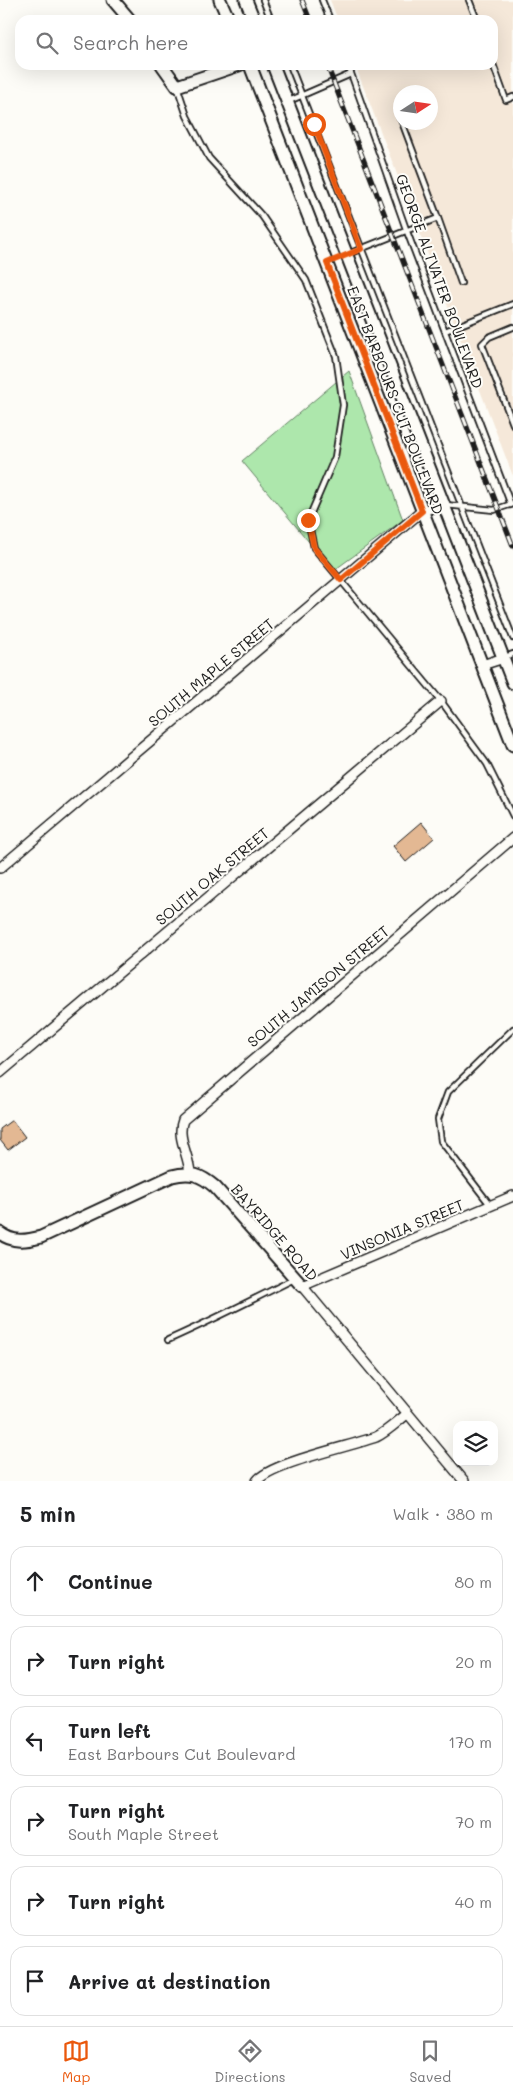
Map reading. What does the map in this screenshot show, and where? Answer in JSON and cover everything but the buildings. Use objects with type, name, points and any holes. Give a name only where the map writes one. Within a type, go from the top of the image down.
[{"type":"street","points":[[113,0],[126,15]]},
{"type":"street","points":[[220,0],[227,15]]},
{"type":"street","points":[[246,0],[252,15]]},
{"type":"street","points":[[166,70],[177,86],[224,70]]},
{"type":"street","name":"EAST BARBOURS CUT BOULEVARD","points":[[252,70],[513,745]]},
{"type":"street","name":"EAST BARBOURS CUT BOULEVARD","points":[[275,70],[444,504],[508,656],[513,682]]},
{"type":"street","points":[[327,263],[347,255]]},
{"type":"street","points":[[363,357],[384,348]]},
{"type":"street","name":"SOUTH MAPLE STREET","points":[[0,868],[422,511],[444,504]]},
{"type":"street","points":[[482,666],[508,656]]},
{"type":"street","name":"SOUTH OAK STREET","points":[[0,1073],[441,700]]},
{"type":"street","name":"SOUTH JAMISON STREET","points":[[190,1173],[189,1160],[180,1134],[183,1120],[513,838]]},
{"type":"street","points":[[0,1233],[13,1240],[32,1239],[172,1176],[190,1173]]},
{"type":"street","name":"BAYRIDGE ROAD","points":[[190,1173],[203,1177],[215,1187],[299,1282],[463,1479]]},
{"type":"street","name":"VINSONIA STREET","points":[[299,1282],[513,1196]]},
{"type":"street","points":[[257,1481],[278,1468],[379,1436],[407,1414]]},
{"type":"lane","points":[[263,0],[269,15]]},
{"type":"lane","points":[[322,0],[328,15]]},
{"type":"lane","points":[[469,0],[475,15]]},
{"type":"lane","points":[[292,70],[513,638]]},
{"type":"lane","name":"GEORGE ALTVATER BOULEVARD","points":[[350,70],[406,230],[512,504]]},
{"type":"lane","points":[[495,70],[506,100],[513,97]]},
{"type":"lane","points":[[287,101],[351,74]]},
{"type":"lane","points":[[177,86],[187,116],[209,158],[262,216],[306,280],[336,356],[343,405],[335,457],[308,520],[314,548],[441,700],[487,764],[513,816]]},
{"type":"lane","points":[[405,130],[461,282]]},
{"type":"lane","points":[[347,255],[438,218]]},
{"type":"lane","points":[[445,331],[513,304]]},
{"type":"lane","points":[[513,328],[489,337],[482,344],[513,424]]},
{"type":"lane","points":[[444,504],[494,510],[512,504]]},
{"type":"lane","points":[[491,1206],[441,1141],[438,1119],[448,1092],[513,1029]]},
{"type":"lane","points":[[168,1340],[224,1315],[240,1305],[299,1282]]},
{"type":"shaded area","points":[[330,0],[513,0],[513,476],[357,70],[498,70],[498,15],[336,15]]},
{"type":"green space","points":[[349,371],[403,520],[333,571],[242,461]]},
{"type":"railway","points":[[302,0],[308,15]]},
{"type":"railway","points":[[329,70],[513,546]]},
{"type":"route","points":[[308,520],[314,548],[341,580],[422,511],[327,263],[361,249],[338,193],[314,124]]}]
